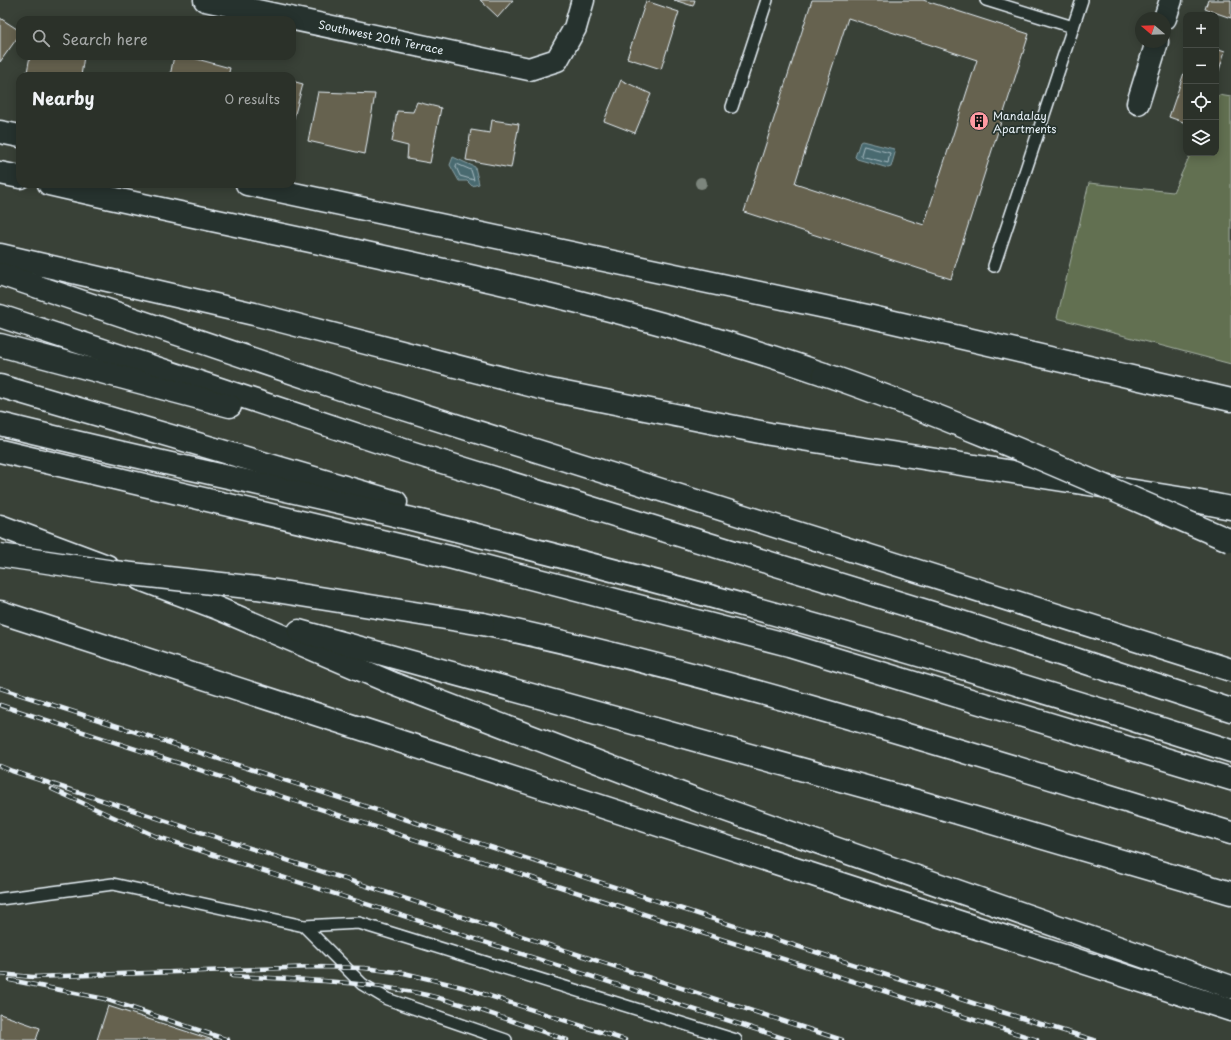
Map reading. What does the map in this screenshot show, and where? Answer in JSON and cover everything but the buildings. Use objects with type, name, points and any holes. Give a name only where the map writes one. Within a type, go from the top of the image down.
[{"type":"main road","name":"Southwest 20th Terrace","points":[[204,0],[279,16]]},
{"type":"main road","name":"Southwest 20th Terrace","points":[[296,20],[529,69],[557,60],[575,28],[583,0]]},
{"type":"main road","points":[[1167,12],[1171,0]]},
{"type":"main road","points":[[1138,103],[1155,48]]},
{"type":"main road","points":[[0,132],[16,135]]},
{"type":"main road","points":[[0,173],[16,176]]},
{"type":"main road","points":[[67,188],[469,275],[611,309],[742,346],[921,409],[1231,541]]},
{"type":"main road","points":[[266,188],[872,317],[1231,400]]},
{"type":"main road","points":[[0,255],[254,314],[545,389],[770,434],[1185,499],[1231,508]]},
{"type":"main road","points":[[0,274],[341,389],[1231,670]]},
{"type":"main road","points":[[0,316],[397,448],[955,620],[1231,710]]},
{"type":"main road","points":[[0,345],[146,385],[397,448]]},
{"type":"main road","points":[[0,386],[424,510],[536,537],[629,575]]},
{"type":"main road","points":[[0,424],[423,522],[714,597],[946,664],[1231,751]]},
{"type":"main road","points":[[0,451],[454,558],[789,645],[1231,779]]},
{"type":"main road","points":[[1185,499],[1231,502]]},
{"type":"main road","points":[[0,526],[217,608],[394,684],[700,801],[1231,987]]},
{"type":"main road","points":[[0,556],[114,572],[287,592],[483,624],[608,651],[756,690],[1231,833]]},
{"type":"main road","points":[[217,608],[924,803],[1231,893]]},
{"type":"main road","points":[[0,612],[1231,1010]]},
{"type":"lane","points":[[732,107],[767,0]]},
{"type":"lane","points":[[986,0],[999,2],[1073,27]]},
{"type":"lane","points":[[994,266],[1082,0]]},
{"type":"lane","points":[[0,899],[113,884],[304,926],[359,923],[736,1040]]},
{"type":"lane","points":[[304,926],[362,984],[387,999],[506,1040]]},
{"type":"green space","points":[[1219,95],[1231,97],[1231,364],[1057,318],[1089,183],[1173,192],[1190,156],[1219,156]]},
{"type":"water","points":[[862,141],[894,149],[895,153],[891,167],[888,168],[857,159],[855,157],[860,142]]},
{"type":"water","points":[[453,157],[475,167],[479,184],[472,186],[467,181],[459,181],[450,165]]},
{"type":"railway","points":[[0,688],[982,1006],[1094,1040]]},
{"type":"railway","points":[[0,705],[1037,1040]]},
{"type":"railway","points":[[0,766],[842,1040]]},
{"type":"railway","points":[[52,789],[155,836],[789,1040]]},
{"type":"railway","points":[[0,974],[33,977],[316,967],[364,968],[404,973],[462,987],[625,1040]]},
{"type":"railway","points":[[232,976],[334,982],[375,986],[417,993],[460,1004],[567,1040]]},
{"type":"railway","points":[[10,980],[105,999],[228,1040]]},
{"type":"place","name":"Mandalay Apartments","points":[[979,121]]}]
